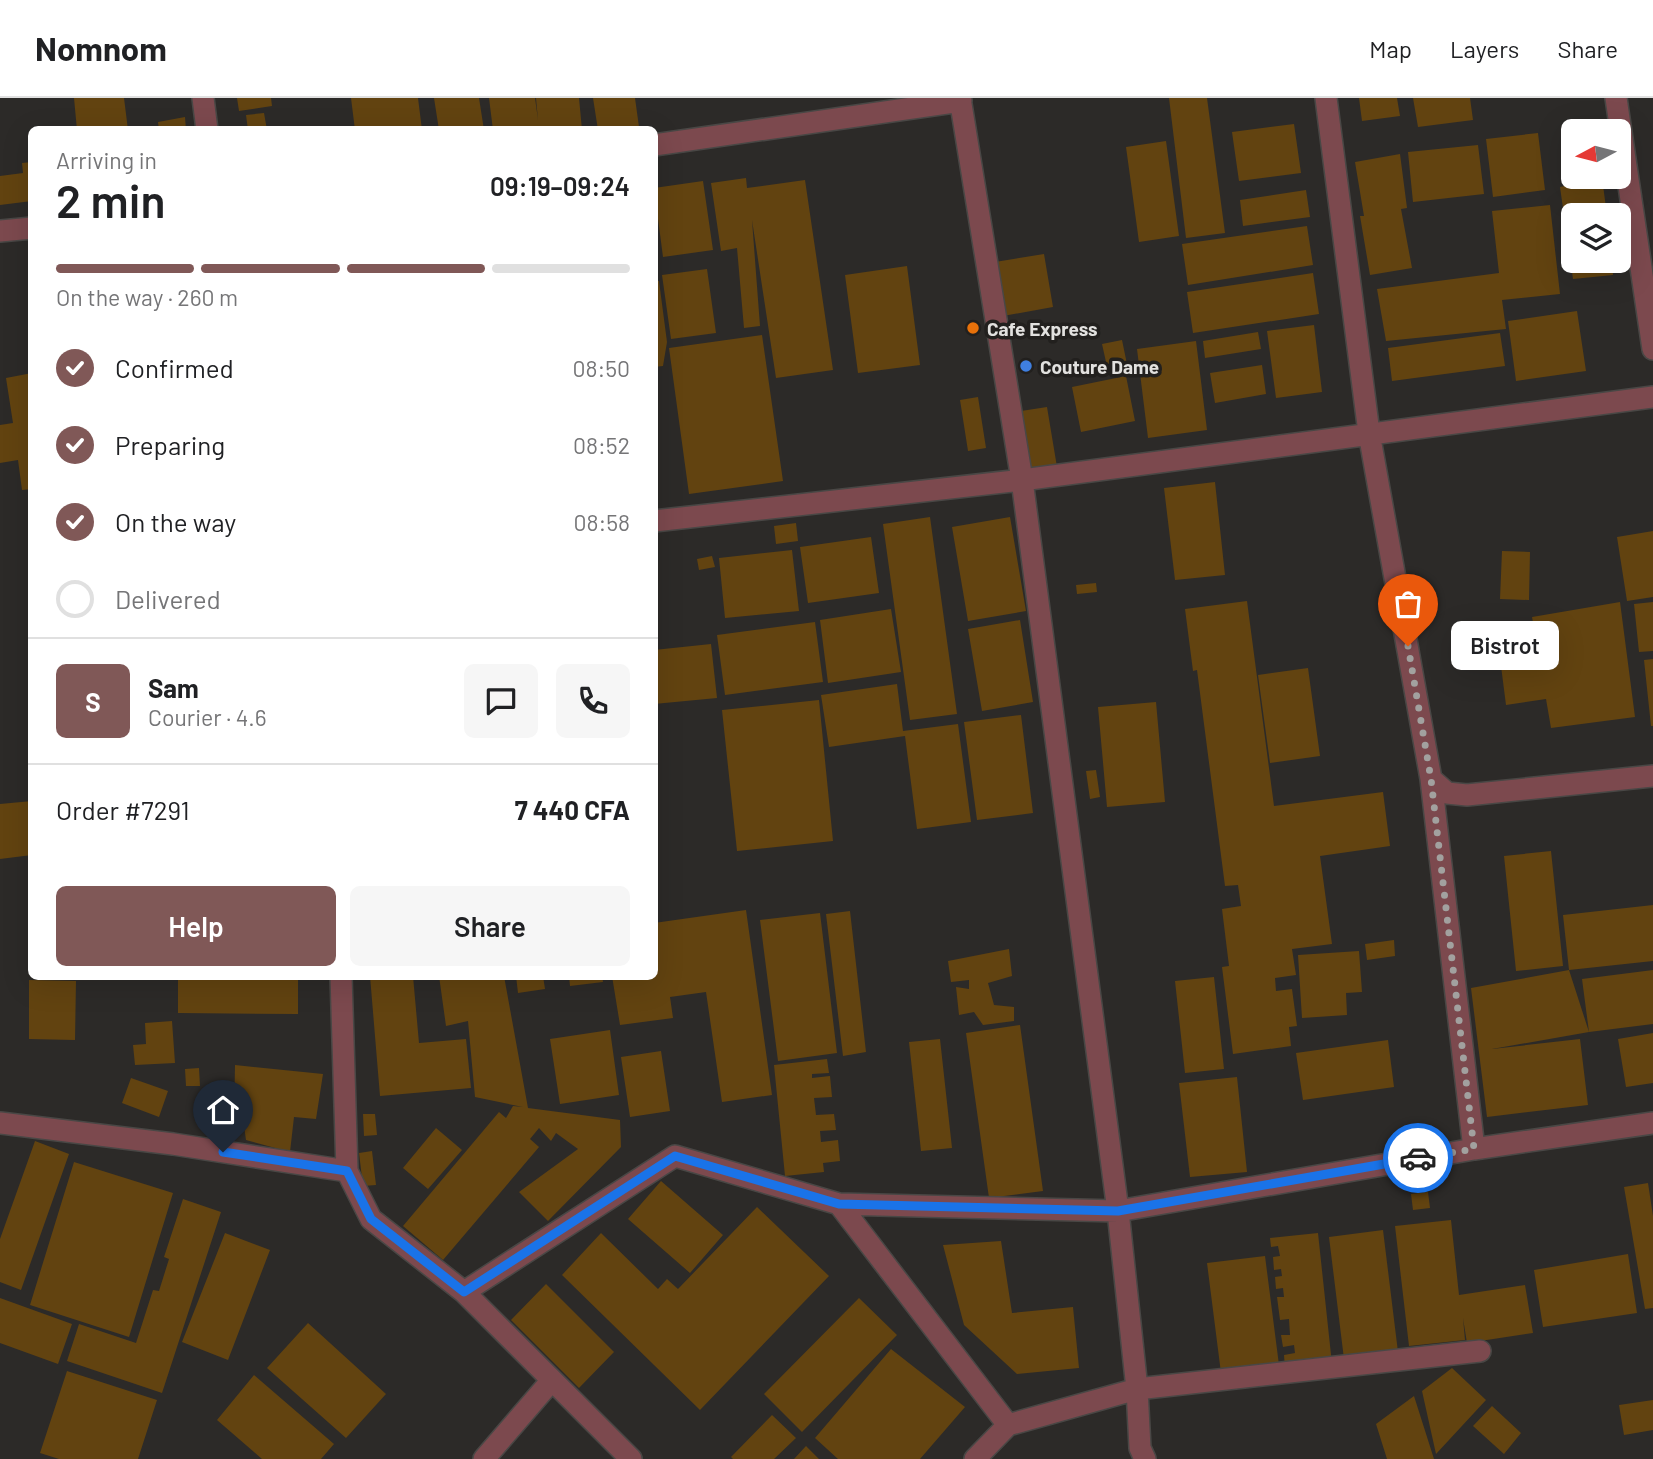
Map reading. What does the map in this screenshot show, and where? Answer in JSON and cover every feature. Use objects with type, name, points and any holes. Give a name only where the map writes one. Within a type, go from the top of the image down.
[{"type":"street","points":[[204,98],[207,126]]},
{"type":"street","points":[[1326,98],[1369,433],[1431,779],[1474,1149]]},
{"type":"street","points":[[1616,98],[1653,349]]},
{"type":"street","points":[[658,144],[960,100],[1022,480],[1118,1211],[1137,1389],[1140,1448],[1145,1459]]},
{"type":"street","points":[[0,231],[28,228]]},
{"type":"street","points":[[658,521],[1022,480],[1653,397]]},
{"type":"street","points":[[1431,779],[1447,793],[1467,795],[1653,776]]},
{"type":"street","points":[[341,980],[347,1171],[371,1219],[464,1292],[631,1459]]},
{"type":"street","points":[[0,1123],[173,1144],[347,1171]]},
{"type":"street","points":[[464,1292],[675,1156],[839,1204],[1118,1211],[1474,1149],[1653,1123]]},
{"type":"street","points":[[839,1204],[1008,1425]]},
{"type":"street","points":[[975,1459],[1008,1425],[1137,1389],[1480,1351]]},
{"type":"street","points":[[484,1459],[552,1380]]},
{"type":"building","points":[[74,98],[124,98],[128,126],[77,126]]},
{"type":"building","points":[[237,98],[271,98],[272,106],[239,111]]},
{"type":"building","points":[[351,98],[418,98],[422,126],[354,126]]},
{"type":"building","points":[[434,98],[479,98],[483,126],[438,126]]},
{"type":"building","points":[[489,98],[535,98],[538,120],[536,98],[579,98],[582,126],[492,126]]},
{"type":"building","points":[[593,98],[635,98],[639,126],[597,126]]},
{"type":"building","points":[[1169,98],[1207,98],[1225,233],[1186,238]]},
{"type":"building","points":[[1359,98],[1397,98],[1400,116],[1362,121]]},
{"type":"building","points":[[1413,98],[1470,98],[1473,120],[1418,127]]},
{"type":"building","points":[[264,113],[266,126],[247,126],[246,115]]},
{"type":"building","points":[[185,117],[186,126],[158,126],[158,122]]},
{"type":"building","points":[[1294,124],[1301,173],[1239,181],[1232,132]]},
{"type":"building","points":[[1538,133],[1545,190],[1493,197],[1486,139]]},
{"type":"building","points":[[1166,141],[1179,236],[1139,242],[1126,147]]},
{"type":"building","points":[[1478,145],[1484,194],[1413,202],[1408,152]]},
{"type":"building","points":[[1400,154],[1407,208],[1401,209],[1412,268],[1370,275],[1360,216],[1364,216],[1355,162]]},
{"type":"building","points":[[28,162],[28,202],[0,205],[0,176],[23,173],[22,163]]},
{"type":"building","points":[[746,178],[747,188],[805,180],[833,370],[776,378],[752,220],[760,326],[744,328],[737,248],[721,251],[711,183]]},
{"type":"building","points":[[703,181],[713,250],[663,257],[658,219],[658,187]]},
{"type":"building","points":[[1560,187],[1603,189],[1605,203],[1562,203]]},
{"type":"building","points":[[1306,190],[1310,217],[1243,226],[1240,200]]},
{"type":"building","points":[[1550,205],[1560,294],[1502,300],[1506,329],[1386,341],[1377,289],[1499,273],[1492,211]]},
{"type":"building","points":[[1307,226],[1313,265],[1188,285],[1182,244]]},
{"type":"building","points":[[1044,254],[1053,307],[1003,316],[995,262]]},
{"type":"building","points":[[907,266],[920,365],[858,373],[845,275]]},
{"type":"building","points":[[707,269],[716,333],[671,339],[662,275]]},
{"type":"building","points":[[1313,273],[1319,314],[1193,333],[1187,292]]},
{"type":"building","points":[[1572,273],[1613,273],[1613,275],[1573,279]]},
{"type":"building","points":[[658,281],[667,342],[663,366],[658,367]]},
{"type":"building","points":[[1577,311],[1586,371],[1516,381],[1508,321]]},
{"type":"building","points":[[1314,325],[1322,392],[1276,398],[1267,331]]},
{"type":"building","points":[[1258,332],[1261,349],[1205,358],[1203,341]]},
{"type":"building","points":[[1500,333],[1505,366],[1392,381],[1388,348]]},
{"type":"building","points":[[762,335],[783,481],[689,494],[669,348]]},
{"type":"building","points":[[1122,340],[1128,369],[1108,371],[1102,344]]},
{"type":"building","points":[[1196,341],[1207,430],[1148,438],[1137,349]]},
{"type":"building","points":[[1262,365],[1266,394],[1215,403],[1210,373]]},
{"type":"building","points":[[28,374],[28,489],[22,490],[18,460],[0,463],[0,425],[13,423],[6,378]]},
{"type":"building","points":[[1126,376],[1135,421],[1081,432],[1072,387]]},
{"type":"building","points":[[978,397],[986,448],[968,451],[960,400]]},
{"type":"building","points":[[1047,407],[1057,467],[1031,471],[1021,411]]},
{"type":"building","points":[[1215,482],[1225,575],[1175,580],[1164,488]]},
{"type":"building","points":[[930,517],[957,714],[910,720],[883,524]]},
{"type":"building","points":[[1010,517],[1026,611],[968,621],[952,527]]},
{"type":"building","points":[[796,523],[798,541],[776,544],[774,526]]},
{"type":"building","points":[[1653,531],[1653,597],[1627,601],[1617,537]]},
{"type":"building","points":[[871,537],[879,593],[808,603],[800,547]]},
{"type":"building","points":[[792,550],[799,611],[725,618],[719,558]]},
{"type":"building","points":[[1502,551],[1530,552],[1529,600],[1500,599]]},
{"type":"building","points":[[712,556],[715,567],[699,570],[697,559]]},
{"type":"building","points":[[1096,583],[1097,592],[1077,594],[1076,585]]},
{"type":"building","points":[[1247,601],[1274,806],[1383,792],[1390,846],[1320,856],[1332,944],[1292,949],[1296,975],[1275,978],[1276,991],[1292,989],[1297,1026],[1289,1027],[1291,1046],[1233,1054],[1222,967],[1229,966],[1222,909],[1241,906],[1238,885],[1225,886],[1197,670],[1193,671],[1185,609]]},
{"type":"building","points":[[1620,602],[1635,717],[1551,728],[1546,699],[1506,705],[1501,666],[1540,660],[1532,617]]},
{"type":"building","points":[[1653,602],[1653,651],[1639,652],[1634,604]]},
{"type":"building","points":[[891,609],[901,672],[828,683],[820,620]]},
{"type":"building","points":[[1020,620],[1033,702],[982,711],[968,629]]},
{"type":"building","points":[[815,622],[823,682],[725,695],[717,635]]},
{"type":"building","points":[[1515,641],[1517,655],[1475,663],[1472,649]]},
{"type":"building","points":[[711,644],[717,698],[658,704],[658,650]]},
{"type":"building","points":[[1653,659],[1653,726],[1651,726],[1644,660]]},
{"type":"building","points":[[1308,668],[1320,756],[1270,763],[1258,675]]},
{"type":"building","points":[[897,684],[903,731],[958,724],[971,822],[917,829],[905,736],[829,747],[821,695]]},
{"type":"building","points":[[819,700],[833,841],[737,851],[722,710]]},
{"type":"building","points":[[1156,702],[1165,802],[1107,807],[1098,707]]},
{"type":"building","points":[[1021,715],[1033,813],[977,820],[964,722]]},
{"type":"building","points":[[1096,770],[1100,797],[1090,799],[1086,771]]},
{"type":"building","points":[[28,801],[28,856],[0,859],[0,804]]},
{"type":"building","points":[[1551,851],[1563,966],[1516,971],[1504,856]]},
{"type":"building","points":[[1653,905],[1653,961],[1569,970],[1563,915]]},
{"type":"building","points":[[746,910],[772,1095],[722,1102],[706,992],[670,997],[673,1018],[620,1025],[613,980],[658,980],[658,922]]},
{"type":"building","points":[[850,911],[866,1052],[843,1056],[826,914]]},
{"type":"building","points":[[820,913],[837,1053],[778,1061],[760,920]]},
{"type":"building","points":[[1394,940],[1395,956],[1367,960],[1365,944]]},
{"type":"building","points":[[1009,949],[1012,976],[988,983],[994,1005],[1014,1007],[1014,1021],[983,1025],[974,1012],[959,1015],[956,987],[969,989],[969,980],[951,982],[948,961]]},
{"type":"building","points":[[1359,951],[1362,992],[1346,993],[1347,1015],[1302,1018],[1298,955]]},
{"type":"building","points":[[1569,970],[1589,1032],[1492,1049],[1580,1039],[1588,1105],[1487,1117],[1471,988]]},
{"type":"building","points":[[1653,970],[1653,1024],[1589,1032],[1582,979]]},
{"type":"building","points":[[1214,977],[1224,1069],[1185,1073],[1175,981]]},
{"type":"building","points":[[29,980],[76,981],[75,1040],[29,1039]]},
{"type":"building","points":[[178,980],[298,980],[298,1014],[178,1013]]},
{"type":"building","points":[[370,980],[413,980],[419,1043],[466,1039],[471,1088],[380,1096]]},
{"type":"building","points":[[440,980],[505,980],[528,1108],[620,1120],[621,1147],[548,1221],[519,1192],[578,1149],[556,1133],[551,1141],[539,1128],[530,1139],[539,1147],[443,1260],[403,1226],[499,1112],[506,1118],[513,1106],[523,1107],[475,1097],[468,1021],[446,1026]]},
{"type":"building","points":[[516,980],[544,980],[545,989],[518,993]]},
{"type":"building","points":[[569,980],[603,982],[570,986]]},
{"type":"building","points":[[172,1021],[175,1063],[135,1065],[133,1045],[146,1044],[145,1023]]},
{"type":"building","points":[[1020,1025],[1043,1191],[989,1198],[966,1033]]},
{"type":"building","points":[[610,1030],[619,1095],[560,1104],[550,1039]]},
{"type":"building","points":[[1653,1033],[1653,1083],[1626,1087],[1618,1039]]},
{"type":"building","points":[[940,1039],[952,1148],[921,1151],[909,1042]]},
{"type":"building","points":[[1388,1040],[1394,1087],[1303,1100],[1296,1053]]},
{"type":"building","points":[[661,1051],[670,1111],[630,1117],[621,1057]]},
{"type":"building","points":[[827,1059],[829,1073],[812,1074],[812,1078],[830,1076],[832,1097],[814,1098],[816,1115],[834,1114],[836,1130],[820,1131],[821,1142],[838,1140],[840,1161],[823,1163],[824,1172],[785,1176],[774,1065]]},
{"type":"building","points":[[235,1065],[323,1074],[316,1119],[294,1117],[290,1152],[246,1140],[244,1126],[234,1121]]},
{"type":"building","points":[[199,1068],[200,1086],[186,1086],[185,1069]]},
{"type":"building","points":[[1237,1077],[1247,1172],[1190,1177],[1179,1083]]},
{"type":"building","points":[[131,1078],[168,1091],[159,1117],[122,1103]]},
{"type":"building","points":[[363,1114],[375,1114],[377,1135],[364,1136]]},
{"type":"building","points":[[436,1128],[462,1150],[428,1189],[403,1168]]},
{"type":"building","points":[[35,1141],[69,1154],[21,1290],[0,1282],[0,1239]]},
{"type":"building","points":[[372,1151],[376,1185],[363,1186],[359,1153]]},
{"type":"building","points":[[74,1162],[173,1193],[129,1337],[30,1305]]},
{"type":"building","points":[[661,1181],[723,1235],[690,1273],[628,1219]]},
{"type":"building","points":[[1648,1183],[1653,1216],[1653,1308],[1645,1309],[1624,1187]]},
{"type":"building","points":[[1428,1192],[1430,1208],[1413,1210],[1411,1194]]},
{"type":"building","points":[[183,1199],[221,1212],[162,1393],[67,1361],[79,1324],[136,1343],[153,1290],[159,1291],[169,1259],[164,1257]]},
{"type":"building","points":[[757,1207],[829,1276],[700,1410],[562,1275],[601,1233],[658,1289],[667,1279],[678,1289]]},
{"type":"building","points":[[1451,1220],[1459,1295],[1525,1285],[1533,1333],[1467,1343],[1463,1318],[1465,1340],[1409,1346],[1395,1226]]},
{"type":"building","points":[[1383,1230],[1398,1352],[1344,1359],[1329,1237]]},
{"type":"building","points":[[225,1233],[270,1250],[228,1360],[182,1342]]},
{"type":"building","points":[[1318,1233],[1332,1364],[1285,1369],[1284,1355],[1295,1353],[1294,1345],[1283,1347],[1281,1335],[1290,1335],[1289,1319],[1280,1320],[1277,1297],[1284,1297],[1283,1288],[1276,1289],[1275,1277],[1282,1276],[1281,1269],[1274,1270],[1273,1257],[1280,1256],[1278,1246],[1271,1247],[1270,1238]]},
{"type":"building","points":[[1001,1241],[1012,1313],[1073,1307],[1079,1368],[1017,1374],[964,1325],[943,1245]]},
{"type":"building","points":[[1628,1254],[1637,1313],[1543,1327],[1534,1270]]},
{"type":"building","points":[[1265,1256],[1279,1365],[1221,1373],[1207,1263]]},
{"type":"building","points":[[546,1284],[614,1352],[579,1388],[511,1320]]},
{"type":"building","points":[[0,1298],[72,1324],[58,1364],[0,1343]]},
{"type":"building","points":[[859,1298],[897,1335],[802,1432],[764,1394]]},
{"type":"building","points":[[308,1323],[386,1394],[346,1438],[267,1368]]},
{"type":"building","points":[[891,1349],[965,1407],[920,1459],[838,1459],[815,1438]]},
{"type":"building","points":[[1452,1368],[1486,1400],[1436,1454],[1422,1391]]},
{"type":"building","points":[[67,1371],[157,1400],[138,1459],[59,1459],[40,1453]]},
{"type":"building","points":[[254,1375],[334,1444],[321,1459],[262,1459],[217,1420]]},
{"type":"building","points":[[1414,1396],[1434,1459],[1387,1459],[1376,1424]]},
{"type":"building","points":[[1653,1400],[1653,1430],[1624,1435],[1619,1405]]},
{"type":"building","points":[[1492,1406],[1521,1433],[1504,1454],[1473,1426]]},
{"type":"building","points":[[772,1415],[796,1438],[774,1459],[733,1459],[731,1457]]},
{"type":"building","points":[[806,1446],[819,1459],[794,1459]]},
{"type":"way so far","points":[[1408,646],[1431,779],[1474,1149],[1418,1158]]},
{"type":"place","name":"Cafe Express","points":[[973,328]]},
{"type":"place","name":"Couture Dame","points":[[1026,366]]},
{"type":"place","name":"Bistrot","points":[[1408,646]]},
{"type":"route","points":[[223,1152],[347,1171],[371,1219],[464,1292],[675,1156],[839,1204],[1118,1211],[1418,1158]]}]
